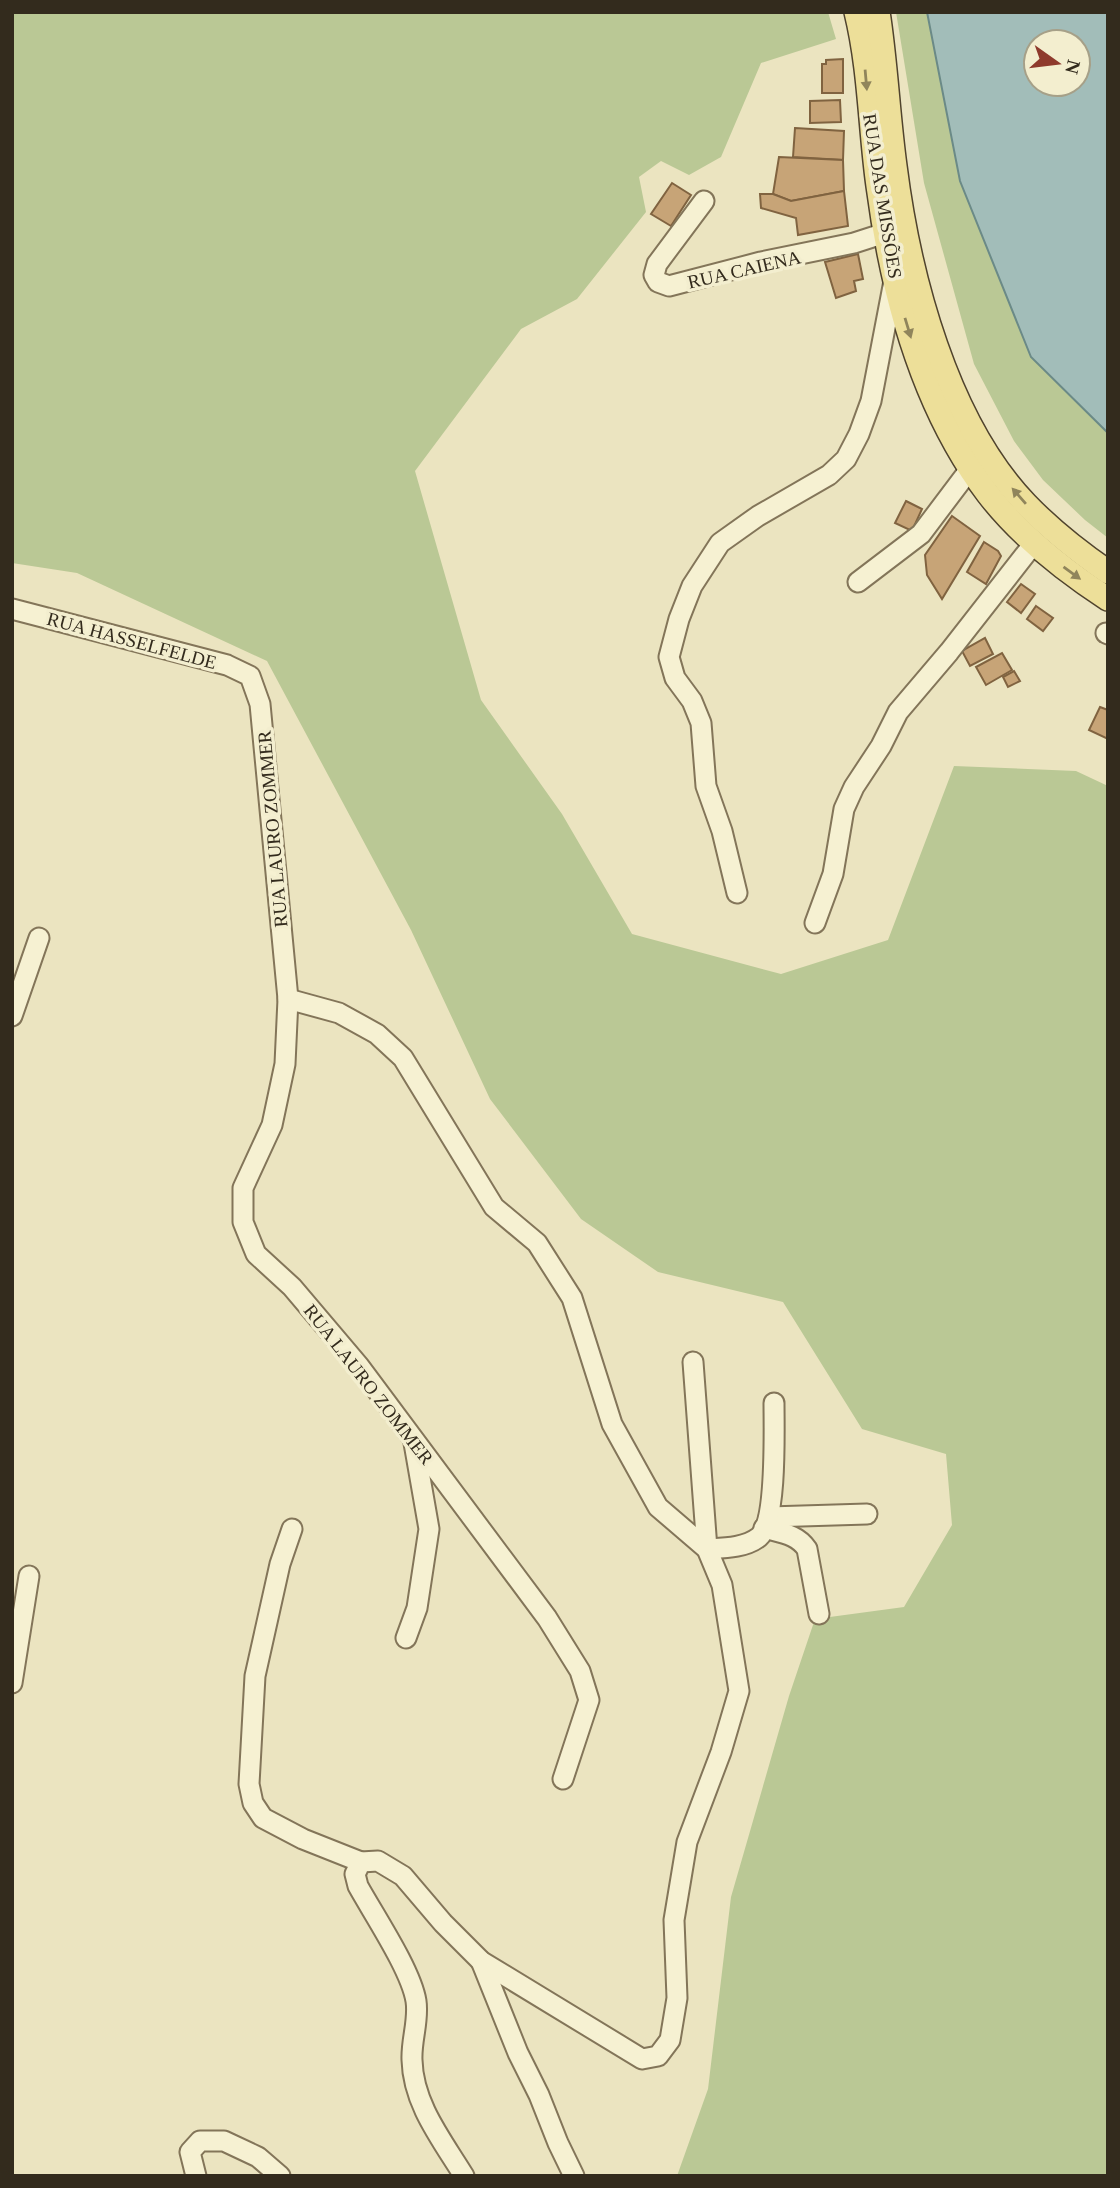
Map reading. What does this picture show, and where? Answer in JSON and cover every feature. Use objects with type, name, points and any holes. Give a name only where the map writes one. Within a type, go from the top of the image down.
[{"type":"main road","name":"RUA DAS MISSÕES","points":[[856,12],[863,44],[885,233],[895,277],[929,391],[970,469],[998,505],[1064,568],[1108,599]]},
{"type":"main road","name":"RUA DAS MISSÕES","points":[[878,12],[902,213],[927,313],[950,383],[976,437],[1007,482],[1048,526],[1108,572]]},
{"type":"street","name":"RUA CAIENA","points":[[704,201],[657,264],[654,275],[658,282],[669,286],[761,262],[854,243],[885,233]]},
{"type":"street","points":[[737,893],[722,831],[706,786],[701,723],[692,701],[675,678],[669,657],[679,619],[692,586],[720,543],[758,516],[829,475],[846,459],[871,401],[895,277]]},
{"type":"street","points":[[858,582],[921,534],[970,469]]},
{"type":"street","points":[[815,923],[833,874],[844,809],[898,712],[1035,542]]},
{"type":"street","name":"RUA HASSELFELDE","points":[[12,609],[227,665],[250,676]]},
{"type":"street","name":"RUA LAURO ZOMMER","points":[[250,676],[260,704],[288,999],[285,1064],[272,1125],[243,1188],[243,1222],[256,1254],[292,1287],[359,1366],[414,1442],[481,1526],[547,1618],[580,1671],[589,1700],[563,1779]]},
{"type":"street","points":[[12,1016],[39,938]]},
{"type":"street","points":[[288,999],[339,1013],[377,1034],[402,1058],[494,1207],[537,1243],[572,1298],[612,1424],[658,1507],[707,1549],[739,1546],[761,1536],[767,1523],[773,1473],[774,1403]]},
{"type":"street","points":[[292,1529],[279,1564],[255,1676],[250,1784],[253,1803],[263,1818],[303,1839],[361,1862],[378,1861],[403,1875],[481,1961],[642,2059],[658,2056],[670,2040],[677,1998],[674,1920],[687,1842],[721,1752],[739,1691],[722,1586],[707,1549],[694,1362]]},
{"type":"street","points":[[406,1638],[417,1608],[429,1529],[414,1442]]},
{"type":"street","points":[[767,1523],[867,1514]]},
{"type":"street","points":[[767,1523],[801,1541],[807,1549],[819,1614]]},
{"type":"street","points":[[12,1683],[29,1576]]},
{"type":"street","points":[[361,1862],[355,1874],[358,1885],[409,1979],[416,2000],[417,2020],[412,2060],[419,2101],[464,2176]]},
{"type":"street","points":[[481,1961],[518,2053],[575,2176]]},
{"type":"street","points":[[196,2176],[190,2152],[200,2141],[225,2141],[258,2157],[280,2176]]},
{"type":"green space","points":[[12,12],[828,12],[836,39],[761,63],[721,157],[689,175],[661,161],[639,177],[646,212],[577,299],[521,329],[415,471],[481,700],[562,814],[632,934],[781,974],[888,940],[954,766],[1076,771],[1108,786],[1108,2176],[677,2176],[708,2089],[731,1897],[789,1696],[815,1619],[904,1607],[952,1525],[946,1454],[862,1429],[783,1302],[658,1272],[581,1219],[490,1099],[411,930],[267,661],[77,573],[12,563]]},
{"type":"green space","points":[[896,12],[927,12],[960,181],[1031,357],[1108,433],[1108,538],[1043,480],[1014,441],[974,364],[924,183]]},
{"type":"water","points":[[927,12],[1108,12],[1108,433],[1031,357],[960,181]]},
{"type":"building","points":[[843,59],[843,93],[822,93],[822,64],[826,64],[826,60]]},
{"type":"building","points":[[840,100],[841,122],[810,123],[810,101]]},
{"type":"building","points":[[795,128],[844,131],[843,160],[793,157]]},
{"type":"building","points":[[779,157],[843,160],[844,191],[791,201],[773,194]]},
{"type":"building","points":[[672,183],[691,195],[671,226],[651,214]]},
{"type":"building","points":[[844,191],[848,226],[798,235],[796,218],[761,208],[760,194],[773,194],[791,201]]},
{"type":"building","points":[[858,254],[863,279],[854,281],[856,291],[836,298],[825,262]]},
{"type":"building","points":[[906,501],[922,509],[912,531],[895,523]]},
{"type":"building","points":[[952,516],[980,536],[942,599],[927,575],[925,555]]},
{"type":"building","points":[[984,542],[1001,556],[986,584],[967,572]]},
{"type":"building","points":[[1021,584],[1035,594],[1021,613],[1007,602]]},
{"type":"building","points":[[1036,606],[1053,618],[1043,631],[1027,619]]},
{"type":"building","points":[[985,638],[993,654],[970,666],[962,651]]},
{"type":"building","points":[[1002,653],[1012,670],[986,685],[976,667]]},
{"type":"building","points":[[1014,671],[1020,681],[1008,687],[1003,677]]},
{"type":"building","points":[[1100,707],[1108,710],[1108,739],[1089,730]]}]
